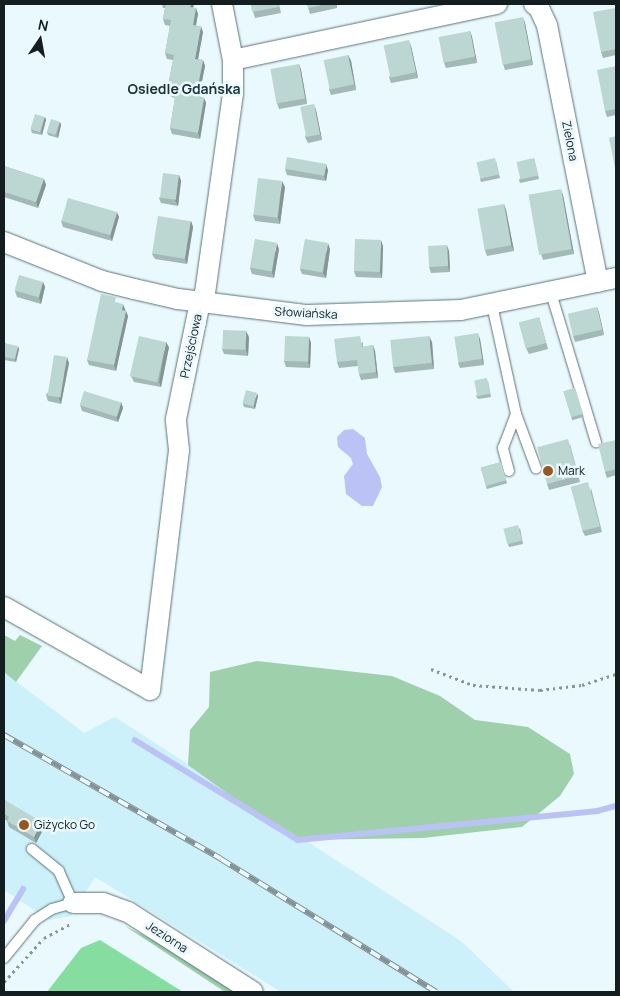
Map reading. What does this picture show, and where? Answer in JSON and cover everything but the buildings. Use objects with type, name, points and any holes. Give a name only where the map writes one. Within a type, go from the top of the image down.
[{"type":"street","name":"Przejściowa","points":[[4,607],[150,690],[179,450],[176,419],[200,302],[206,293],[224,172],[233,93],[233,60],[222,4]]},
{"type":"street","points":[[233,60],[497,4]]},
{"type":"street","name":"Zielona","points":[[534,4],[539,8],[547,25],[607,280]]},
{"type":"street","name":"Słowiańska","points":[[4,242],[102,281],[200,302],[307,315],[412,313],[492,305],[607,280]]},
{"type":"street","name":"Jeziorna","points":[[72,903],[103,903],[128,912],[253,992]]},
{"type":"lane","points":[[551,293],[596,442]]},
{"type":"lane","points":[[492,305],[516,414],[536,468]]},
{"type":"lane","points":[[509,471],[503,448],[516,414]]},
{"type":"lane","points":[[4,958],[41,916],[72,903],[63,877],[32,849]]},
{"type":"path","points":[[431,669],[472,685],[540,690],[582,684],[616,674]]},
{"type":"path","points":[[4,982],[44,938],[59,928],[80,921]]},
{"type":"shaded area","points":[[4,672],[84,733],[115,717],[461,941],[514,992],[281,992],[95,877],[71,916],[49,920],[4,890]]},
{"type":"green space","points":[[4,635],[15,641],[20,635],[42,646],[16,682],[4,672]]},
{"type":"green space","points":[[257,661],[392,676],[440,696],[475,720],[528,727],[570,754],[574,774],[560,796],[522,827],[423,838],[298,840],[263,819],[188,765],[190,730],[209,707],[210,672]]},
{"type":"green space","points":[[125,926],[175,951],[238,992],[225,992]]},
{"type":"green space","points":[[100,940],[183,992],[47,992],[81,948]]},
{"type":"water","points":[[353,429],[365,438],[367,454],[380,477],[382,487],[373,506],[362,506],[346,494],[344,476],[353,464],[351,458],[338,447],[337,437],[344,430]]},
{"type":"waterway","points":[[135,740],[298,840],[598,811],[616,806]]},
{"type":"waterway","points":[[4,921],[23,889]]},
{"type":"railway","points":[[4,735],[221,859],[436,992]]},
{"type":"place","name":"Mark","points":[[548,471]]},
{"type":"place","name":"Giżycko Go","points":[[24,825]]},
{"type":"district","name":"Osiedle Gdańska","points":[[184,89]]}]
